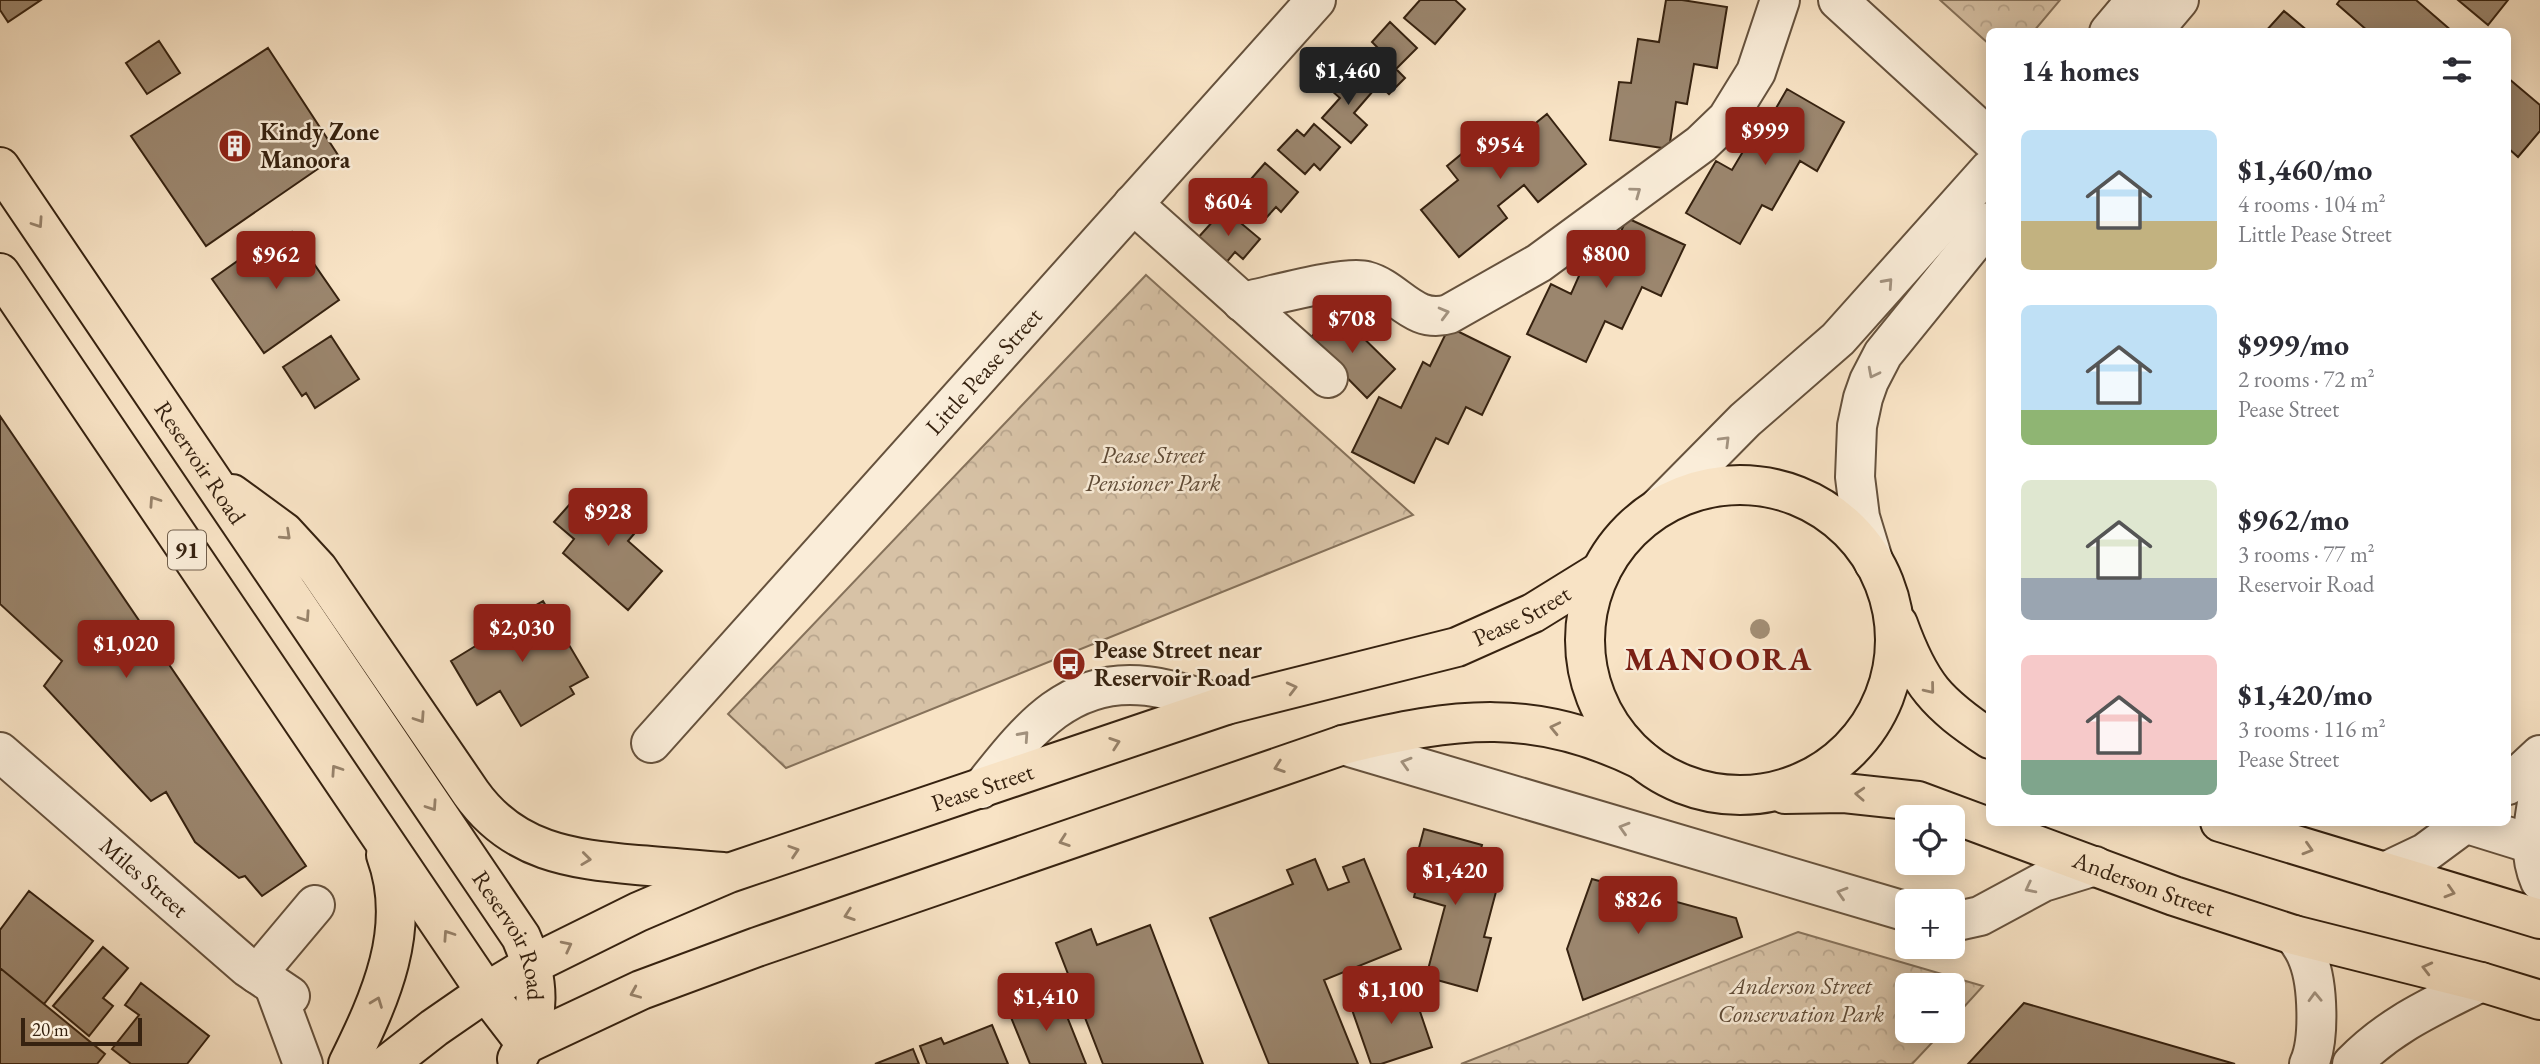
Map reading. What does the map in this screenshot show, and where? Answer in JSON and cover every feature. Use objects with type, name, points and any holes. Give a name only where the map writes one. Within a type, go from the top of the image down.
[{"type":"main road","name":"Reservoir Road","points":[[0,167],[522,937],[533,964],[536,990],[535,1013],[520,1054]]},
{"type":"main road","name":"Reservoir Road","points":[[0,273],[486,992],[520,1054]]},
{"type":"main road","points":[[212,480],[284,532],[318,569],[471,793],[495,821],[546,850],[570,858],[729,873]]},
{"type":"main road","points":[[1642,760],[1627,746],[1608,721],[1594,692],[1585,652],[1587,611],[1601,571],[1614,549],[1631,529],[1660,507],[1682,496],[1730,485],[1778,490],[1823,509],[1843,524],[1874,562],[1914,665],[1925,684],[1945,706],[1986,733]]},
{"type":"main road","name":"Pease Street","points":[[388,1064],[486,992],[533,964],[638,912],[729,873],[1226,705],[1457,647],[1533,613],[1601,571]]},
{"type":"main road","points":[[520,1054],[642,990],[757,947],[1343,745],[1420,726],[1463,722],[1519,723],[1569,731],[1618,747],[1674,780],[1710,792],[1748,795],[1786,789],[1804,782],[1837,761],[1864,734],[1875,718],[1890,682],[1895,644],[1891,605]]},
{"type":"main road","name":"Anderson Street","points":[[1748,795],[1844,793],[1918,801],[1986,826]]},
{"type":"main road","name":"Anderson Street","points":[[1986,826],[2174,896],[2294,935],[2481,982],[2540,1000]]},
{"type":"main road","points":[[2233,826],[2540,919]]},
{"type":"main road","name":"91","points":[[348,1064],[378,1000],[389,968],[393,939],[396,905],[394,881],[374,827]]},
{"type":"street","name":"Little Pease Street","points":[[651,743],[1316,0]]},
{"type":"street","points":[[1242,302],[1349,280],[1365,280],[1380,286],[1411,310],[1438,317],[1449,314],[1494,289],[1539,263],[1701,144],[1727,119],[1756,72],[1780,0]]},
{"type":"street","points":[[1838,0],[1986,135]]},
{"type":"street","points":[[2112,28],[2136,0]]},
{"type":"street","points":[[2155,28],[2179,0]]},
{"type":"street","points":[[1660,507],[1745,420],[1838,339],[1986,173]]},
{"type":"street","points":[[1133,204],[1328,377]]},
{"type":"street","points":[[1874,562],[1860,517],[1855,477],[1857,426],[1863,398],[1876,367],[1892,342],[1986,227]]},
{"type":"street","points":[[981,789],[1041,719],[1056,706],[1096,690],[1122,685],[1148,686],[1226,705]]},
{"type":"street","points":[[1343,745],[1895,908]]},
{"type":"street","name":"Miles Street","points":[[0,752],[274,986]]},
{"type":"street","points":[[2511,782],[2540,755]]},
{"type":"street","points":[[2540,785],[2532,844],[2534,866],[2540,881]]},
{"type":"street","points":[[2385,872],[2425,853],[2461,826]]},
{"type":"street","points":[[2475,826],[2532,844]]},
{"type":"street","points":[[1965,919],[1980,916],[2043,882],[2095,866]]},
{"type":"street","points":[[303,1064],[274,986],[316,905]]},
{"type":"street","points":[[2294,935],[2308,958],[2315,983],[2315,1036],[2309,1064]]},
{"type":"street","points":[[2352,1064],[2373,1042],[2400,1023],[2481,982]]},
{"type":"green space","points":[[1940,0],[2060,0],[2037,28],[1986,28],[1986,41]]},
{"type":"green space","name":"Pease Street Pensioner Park","points":[[1146,275],[1413,515],[786,768],[728,714]]},
{"type":"green space","name":"Anderson Street Conservation Park","points":[[1798,932],[1938,973],[1895,973],[1895,1043],[1932,1043],[1912,1064],[1461,1064]]},
{"type":"green space","name":"Anderson Street Conservation Park","points":[[1965,981],[1983,986],[1965,1006]]},
{"type":"building","points":[[0,0],[41,0],[8,22],[0,10]]},
{"type":"building","points":[[1420,0],[1455,0],[1465,9],[1435,44],[1404,18]]},
{"type":"building","points":[[1666,0],[1727,7],[1717,68],[1694,64],[1687,104],[1676,102],[1669,149],[1610,140],[1619,82],[1631,83],[1638,39],[1659,42]]},
{"type":"building","points":[[2340,0],[2416,0],[2448,28],[2364,28],[2337,4]]},
{"type":"building","points":[[2458,0],[2508,0],[2488,25]]},
{"type":"building","points":[[2284,11],[2304,28],[2269,28]]},
{"type":"building","points":[[1390,22],[1417,48],[1396,69],[1405,78],[1389,94],[1359,66],[1377,47],[1372,42]]},
{"type":"building","points":[[159,41],[180,73],[147,94],[126,63]]},
{"type":"building","name":"Kindy Zone Manoora","points":[[268,48],[338,155],[206,246],[131,136]]},
{"type":"building","points":[[1350,71],[1373,91],[1354,113],[1367,125],[1351,143],[1322,118],[1340,98],[1332,91]]},
{"type":"building","points":[[2511,81],[2540,105],[2540,131],[2518,157],[2511,151]]},
{"type":"building","points":[[1787,89],[1844,122],[1817,171],[1800,161],[1772,210],[1762,205],[1740,244],[1686,213],[1716,161],[1732,170],[1754,133],[1760,136]]},
{"type":"building","points":[[1547,114],[1586,164],[1538,202],[1524,185],[1498,206],[1507,218],[1459,257],[1421,210],[1458,180],[1447,166],[1492,129],[1506,147]]},
{"type":"building","points":[[1314,124],[1340,147],[1320,170],[1314,164],[1305,174],[1278,150],[1297,130],[1304,136]]},
{"type":"building","points":[[1265,163],[1298,192],[1281,212],[1276,207],[1266,218],[1238,194]]},
{"type":"building","points":[[1224,209],[1260,239],[1243,259],[1235,252],[1225,264],[1196,240]]},
{"type":"building","points":[[1627,218],[1685,245],[1661,296],[1642,287],[1622,329],[1605,321],[1586,362],[1527,334],[1551,284],[1571,294],[1590,251],[1608,260]]},
{"type":"building","points":[[292,232],[339,300],[264,353],[212,279],[253,250],[257,256]]},
{"type":"building","points":[[1337,312],[1395,369],[1367,398],[1309,339]]},
{"type":"building","points":[[1449,327],[1510,357],[1482,415],[1466,407],[1448,444],[1436,438],[1414,483],[1352,452],[1379,397],[1401,408],[1423,362],[1430,366]]},
{"type":"building","points":[[331,336],[359,379],[315,408],[306,393],[302,396],[283,367]]},
{"type":"building","points":[[0,416],[306,866],[262,896],[245,876],[239,878],[195,842],[166,792],[151,801],[44,686],[62,661],[0,604]]},
{"type":"building","points":[[578,495],[600,513],[616,496],[645,521],[628,541],[662,571],[628,610],[563,553],[574,539],[554,522]]},
{"type":"building","points":[[543,601],[588,677],[570,687],[574,694],[521,726],[500,691],[477,705],[451,661],[482,642],[477,634],[505,617],[510,620]]},
{"type":"building","points":[[1424,829],[1482,845],[1472,881],[1497,888],[1484,937],[1491,938],[1477,991],[1426,977],[1445,906],[1414,897],[1419,876],[1412,874]]},
{"type":"building","points":[[1315,859],[1328,890],[1349,882],[1343,867],[1364,859],[1401,949],[1324,980],[1358,1064],[1269,1064],[1210,918],[1293,884],[1287,870]]},
{"type":"building","points":[[1592,879],[1736,918],[1742,937],[1583,1000],[1567,949]]},
{"type":"building","points":[[29,891],[93,941],[44,1004],[0,968],[0,930]]},
{"type":"building","points":[[1150,925],[1203,1064],[1103,1064],[1056,943],[1091,929],[1097,945]]},
{"type":"building","points":[[103,947],[128,968],[103,998],[113,1006],[89,1036],[53,1006]]},
{"type":"building","points":[[0,968],[105,1054],[97,1064],[0,1064]]},
{"type":"building","points":[[141,983],[209,1036],[187,1064],[131,1064],[112,1049],[139,1015],[125,1005]]},
{"type":"building","points":[[1411,985],[1432,1047],[1381,1064],[1371,1064],[1350,1004]]},
{"type":"building","points":[[1058,994],[1086,1064],[1030,1064],[1008,1010],[1036,998],[1037,1002]]},
{"type":"building","points":[[2024,1003],[2235,1064],[1968,1064]]},
{"type":"building","points":[[992,1025],[1008,1064],[927,1064],[920,1046],[941,1038],[944,1044]]},
{"type":"building","points":[[913,1049],[919,1064],[875,1064]]},
{"type":"place","name":"Kindy Zone Manoora","points":[[235,146]]},
{"type":"place","name":"Pease Street near Reservoir Road","points":[[1069,664]]},
{"type":"district","name":"MANOORA","points":[[1719,659]]}]
